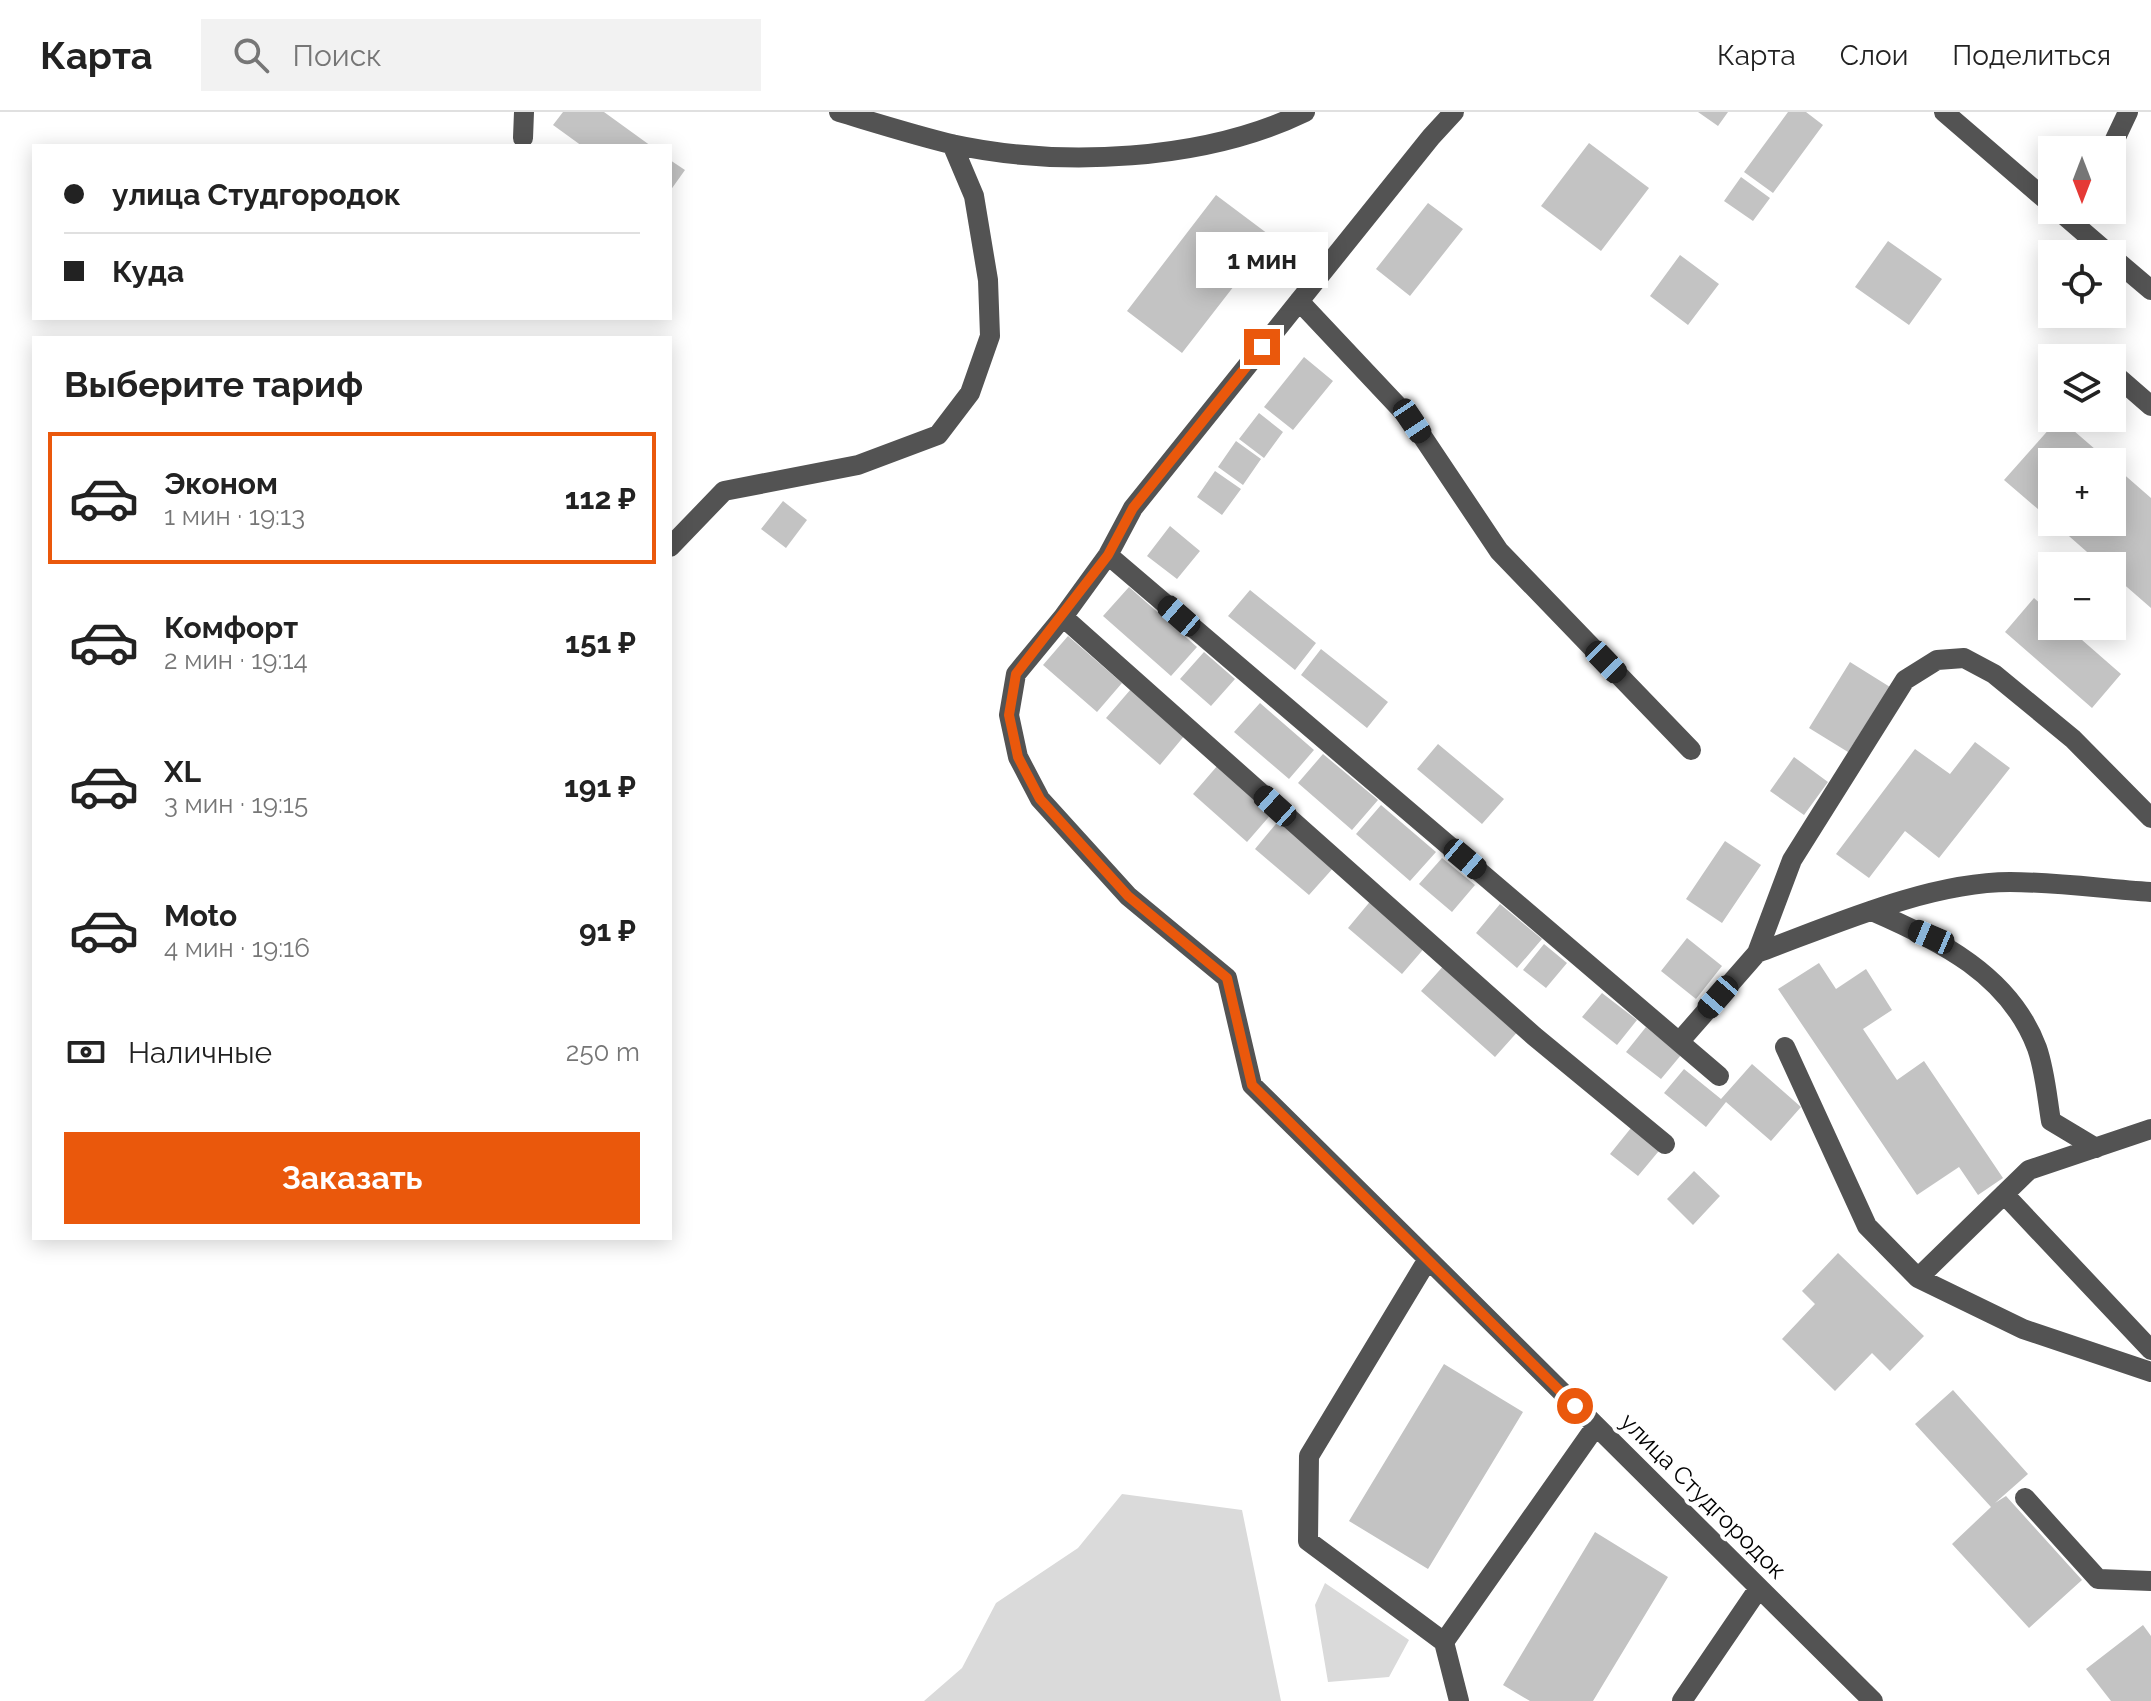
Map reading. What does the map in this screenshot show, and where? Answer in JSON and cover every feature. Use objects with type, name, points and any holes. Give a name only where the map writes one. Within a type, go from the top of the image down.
[{"type":"street","points":[[523,138],[524,112]]},
{"type":"street","points":[[839,112],[952,144],[1029,155],[1106,157],[1201,148],[1275,127],[1305,112]]},
{"type":"street","name":"улица Студгородок","points":[[1454,112],[1133,508],[1108,555],[1016,674],[1009,715],[1018,757],[1040,799],[1128,896],[1227,978],[1252,1085],[1873,1701]]},
{"type":"street","points":[[1944,112],[2038,193]]},
{"type":"street","points":[[2117,136],[2128,112]]},
{"type":"street","points":[[672,545],[724,491],[858,465],[938,435],[970,393],[990,336],[988,280],[974,196],[952,144]]},
{"type":"street","points":[[2083,224],[2097,240]]},
{"type":"street","points":[[2126,269],[2151,290]]},
{"type":"street","points":[[1299,301],[1412,421],[1499,551],[1691,750]]},
{"type":"street","points":[[2126,384],[2151,406]]},
{"type":"street","points":[[1108,555],[1719,1076]]},
{"type":"street","points":[[1063,617],[1534,1036],[1665,1144]]},
{"type":"street","points":[[1680,1041],[1757,953],[1792,860],[1905,680],[1937,660],[1964,658],[1994,674],[2073,739],[2151,818]]},
{"type":"street","points":[[1757,953],[1872,911],[1958,887],[2009,882],[2151,892]]},
{"type":"street","points":[[1872,911],[1931,937],[1993,981],[2022,1016],[2038,1050],[2051,1121],[2096,1148]]},
{"type":"street","points":[[1785,1047],[1867,1226],[1918,1278],[2023,1329],[2151,1372]]},
{"type":"street","points":[[1918,1278],[2029,1170],[2151,1129]]},
{"type":"street","points":[[2004,1194],[2151,1350]]},
{"type":"street","points":[[1428,1259],[1309,1456],[1308,1541],[1444,1642],[1459,1701]]},
{"type":"street","points":[[1444,1642],[1596,1426]]},
{"type":"street","points":[[2025,1498],[2098,1579],[2151,1581]]},
{"type":"street","points":[[1682,1701],[1759,1588]]},
{"type":"shaded area","points":[[1122,1494],[1242,1510],[1281,1701],[924,1701],[962,1668],[996,1603],[1078,1548]]},
{"type":"shaded area","points":[[1325,1583],[1409,1640],[1389,1677],[1328,1682],[1315,1605]]},
{"type":"building","points":[[563,112],[604,112],[648,144],[579,144],[553,125]]},
{"type":"building","points":[[1698,112],[1728,112],[1718,126]]},
{"type":"building","points":[[1788,112],[1806,112],[1823,125],[1773,193],[1744,172]]},
{"type":"building","points":[[1589,143],[1649,188],[1601,251],[1541,206]]},
{"type":"building","points":[[672,161],[685,170],[672,188]]},
{"type":"building","points":[[1741,177],[1770,198],[1753,221],[1724,201]]},
{"type":"building","points":[[1216,195],[1272,237],[1182,353],[1127,311]]},
{"type":"building","points":[[1428,203],[1463,229],[1410,296],[1376,269]]},
{"type":"building","points":[[1888,241],[1942,279],[1909,325],[1855,287]]},
{"type":"building","points":[[1680,255],[1719,284],[1688,325],[1650,296]]},
{"type":"building","points":[[1304,357],[1333,381],[1293,430],[1264,407]]},
{"type":"building","points":[[1259,413],[1283,432],[1264,458],[1239,439]]},
{"type":"building","points":[[2047,432],[2075,432],[2094,448],[2038,448],[2038,509],[2004,480]]},
{"type":"building","points":[[1236,441],[1261,459],[1243,485],[1218,467]]},
{"type":"building","points":[[1215,471],[1241,489],[1222,515],[1197,497]]},
{"type":"building","points":[[2126,476],[2151,498],[2151,608],[2126,586],[2126,552],[2087,552],[2069,536],[2126,536]]},
{"type":"building","points":[[783,501],[807,520],[786,548],[761,529]]},
{"type":"building","points":[[1170,526],[1200,551],[1177,579],[1147,556]]},
{"type":"building","points":[[1129,587],[1197,647],[1171,676],[1103,616]]},
{"type":"building","points":[[1250,590],[1316,643],[1295,670],[1228,616]]},
{"type":"building","points":[[2034,598],[2038,602],[2038,640],[2082,640],[2121,674],[2092,708],[2005,632]]},
{"type":"building","points":[[1068,636],[1122,683],[1097,712],[1043,665]]},
{"type":"building","points":[[1321,649],[1388,702],[1367,728],[1301,675]]},
{"type":"building","points":[[1204,652],[1235,679],[1211,706],[1180,679]]},
{"type":"building","points":[[1850,662],[1890,687],[1848,752],[1809,728]]},
{"type":"building","points":[[1131,689],[1185,735],[1160,765],[1106,718]]},
{"type":"building","points":[[1260,703],[1314,750],[1289,779],[1234,732]]},
{"type":"building","points":[[1975,742],[2010,768],[1939,858],[1905,831],[1869,878],[1836,854],[1915,749],[1950,774]]},
{"type":"building","points":[[1438,744],[1504,799],[1482,824],[1417,769]]},
{"type":"building","points":[[1323,754],[1378,800],[1352,830],[1298,783]]},
{"type":"building","points":[[1794,757],[1828,782],[1804,815],[1770,791]]},
{"type":"building","points":[[1218,765],[1273,812],[1247,842],[1193,794]]},
{"type":"building","points":[[1381,805],[1436,852],[1410,881],[1356,834]]},
{"type":"building","points":[[1280,819],[1335,866],[1309,895],[1255,849]]},
{"type":"building","points":[[1725,841],[1761,865],[1722,923],[1686,899]]},
{"type":"building","points":[[1442,858],[1475,885],[1452,912],[1419,884]]},
{"type":"building","points":[[1373,898],[1427,945],[1402,974],[1348,928]]},
{"type":"building","points":[[1500,904],[1542,939],[1517,968],[1476,933]]},
{"type":"building","points":[[1687,938],[1722,966],[1696,999],[1661,971]]},
{"type":"building","points":[[1544,944],[1567,963],[1546,988],[1523,970]]},
{"type":"building","points":[[1446,963],[1520,1029],[1495,1057],[1421,991]]},
{"type":"building","points":[[1819,963],[1836,989],[1866,969],[1892,1010],[1863,1029],[1897,1080],[1924,1061],[2003,1178],[1978,1195],[1959,1167],[1917,1195],[1778,989]]},
{"type":"building","points":[[1602,993],[1637,1020],[1617,1045],[1582,1017]]},
{"type":"building","points":[[1646,1027],[1681,1055],[1661,1079],[1626,1052]]},
{"type":"building","points":[[1752,1064],[1801,1107],[1771,1141],[1726,1102],[1706,1127],[1664,1093],[1684,1069],[1721,1099]]},
{"type":"building","points":[[1635,1123],[1663,1146],[1638,1176],[1610,1154]]},
{"type":"building","points":[[1694,1171],[1720,1196],[1693,1225],[1667,1199]]},
{"type":"building","points":[[1838,1253],[1924,1336],[1890,1371],[1872,1353],[1835,1391],[1782,1339],[1815,1304],[1802,1291]]},
{"type":"building","points":[[1444,1364],[1523,1412],[1428,1569],[1349,1521]]},
{"type":"building","points":[[1953,1390],[2028,1474],[1995,1503],[2006,1496],[2082,1580],[2029,1628],[1952,1544],[1991,1507],[1915,1424]]},
{"type":"building","points":[[1595,1532],[1668,1577],[1593,1701],[1530,1701],[1503,1685]]},
{"type":"building","points":[[2143,1625],[2151,1636],[2151,1701],[2111,1701],[2086,1669]]},
{"type":"route","points":[[1262,347],[1133,508],[1108,555],[1016,674],[1009,715],[1018,757],[1040,799],[1128,896],[1227,978],[1252,1085],[1575,1406]]}]
